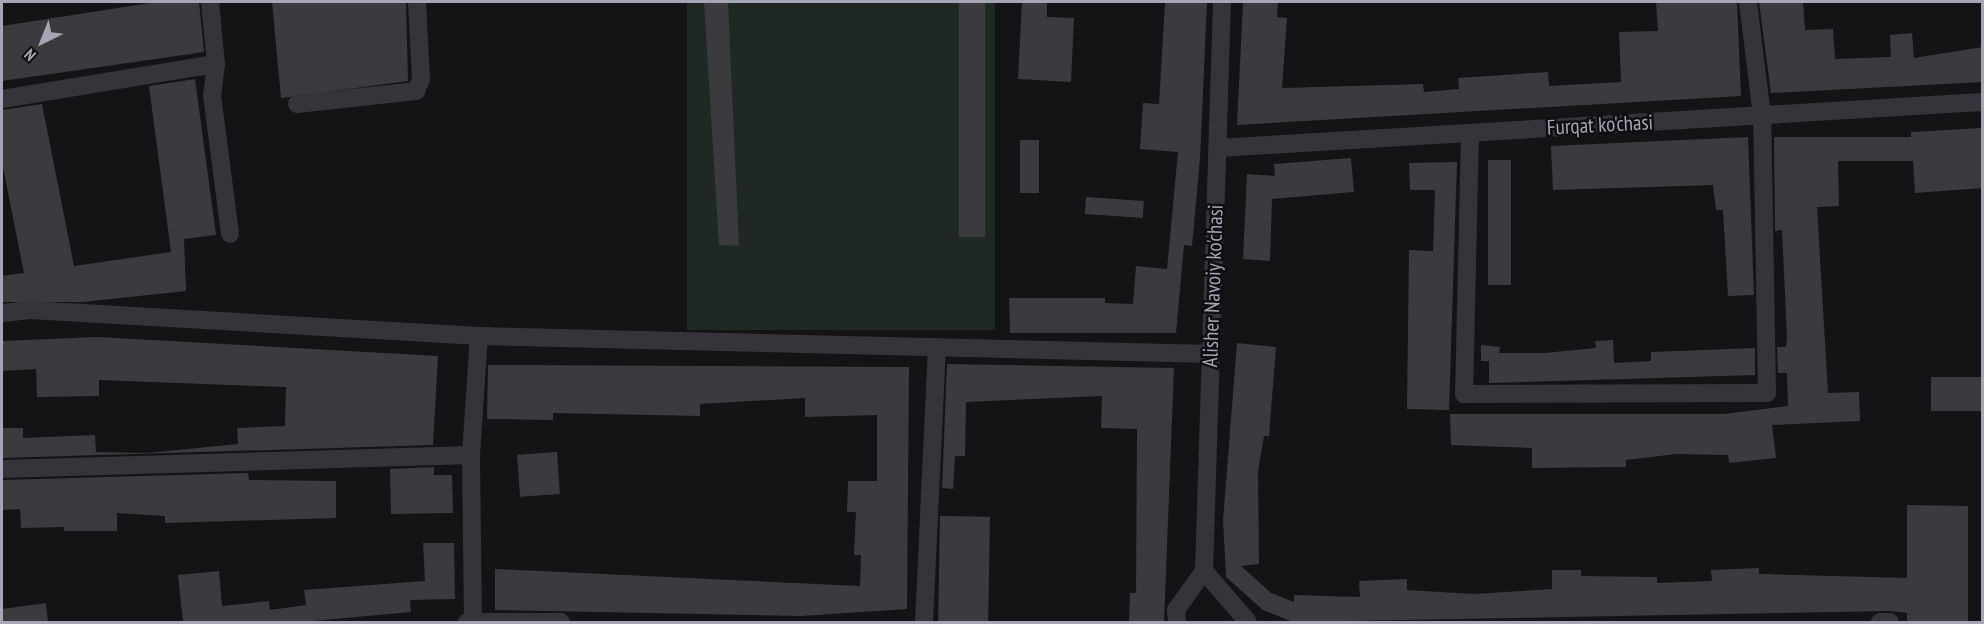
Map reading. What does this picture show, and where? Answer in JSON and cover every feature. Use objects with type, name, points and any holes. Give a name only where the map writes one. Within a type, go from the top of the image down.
[{"type":"street","points":[[210,2],[216,64],[212,95],[231,234]]},
{"type":"street","points":[[297,104],[416,91],[421,79],[417,2]]},
{"type":"street","name":"Alisher Navoiy ko'chasi","points":[[1204,571],[1222,2]]},
{"type":"street","points":[[1470,133],[1464,394],[1767,393],[1762,116],[1748,2]]},
{"type":"street","points":[[2,99],[216,64]]},
{"type":"street","name":"Furqat ko'chasi","points":[[1218,148],[1983,102]]},
{"type":"street","points":[[2,313],[30,310],[479,336],[1211,354]]},
{"type":"street","points":[[472,622],[471,454],[479,336]]},
{"type":"street","points":[[924,622],[937,347]]},
{"type":"street","points":[[2,469],[471,454]]},
{"type":"street","points":[[1177,622],[1176,610],[1204,571],[1248,622]]},
{"type":"street","points":[[467,622],[561,622]]},
{"type":"street","points":[[1880,622],[1890,622]]},
{"type":"shaded area","points":[[687,2],[995,2],[995,330],[687,330]]},
{"type":"building","points":[[157,2],[199,2],[204,52],[2,81],[2,26]]},
{"type":"building","points":[[272,2],[406,2],[408,81],[281,98]]},
{"type":"building","points":[[704,2],[728,2],[739,246],[719,245]]},
{"type":"building","points":[[959,2],[985,2],[985,237],[959,237]]},
{"type":"building","points":[[1022,2],[1047,2],[1047,17],[1074,18],[1071,82],[1018,79]]},
{"type":"building","points":[[1165,2],[1207,2],[1200,159],[1192,246],[1184,245],[1176,333],[1010,333],[1009,298],[1105,298],[1105,303],[1133,304],[1136,266],[1167,269],[1178,152],[1140,149],[1143,103],[1159,104]]},
{"type":"building","points":[[1243,2],[1278,2],[1277,17],[1287,18],[1282,88],[1423,84],[1424,92],[1459,89],[1458,78],[1548,72],[1549,86],[1621,82],[1619,32],[1658,31],[1656,2],[1737,2],[1741,96],[1237,125]]},
{"type":"building","points":[[1759,2],[1803,2],[1805,30],[1833,29],[1835,59],[1891,57],[1890,35],[1912,33],[1914,58],[1983,47],[1983,82],[1771,93]]},
{"type":"building","points":[[195,79],[216,235],[184,239],[186,291],[83,302],[2,302],[2,276],[24,273],[2,162],[2,110],[42,104],[74,266],[171,252],[149,86]]},
{"type":"building","points":[[1981,128],[1983,188],[1915,193],[1913,161],[1838,161],[1839,206],[1817,207],[1828,393],[1859,392],[1860,421],[1772,425],[1776,458],[1729,463],[1728,455],[1676,454],[1626,460],[1626,467],[1532,468],[1532,448],[1451,445],[1450,414],[1724,414],[1788,406],[1787,373],[1778,373],[1777,347],[1786,347],[1787,337],[1782,230],[1775,231],[1774,137],[1911,137],[1911,132]]},
{"type":"building","points":[[1748,137],[1754,295],[1728,296],[1723,210],[1716,210],[1713,185],[1553,190],[1551,146]]},
{"type":"building","points":[[1020,140],[1039,140],[1039,193],[1020,193]]},
{"type":"building","points":[[1351,158],[1354,192],[1272,199],[1270,261],[1243,259],[1247,174],[1275,176],[1274,164]]},
{"type":"building","points":[[1488,160],[1511,160],[1511,285],[1488,285]]},
{"type":"building","points":[[1457,162],[1449,410],[1407,409],[1409,250],[1433,251],[1435,190],[1410,190],[1409,163]]},
{"type":"building","points":[[1086,197],[1144,201],[1143,218],[1085,214]]},
{"type":"building","points":[[97,337],[438,356],[433,445],[2,458],[2,428],[23,428],[23,438],[95,435],[96,452],[147,453],[238,444],[237,428],[285,426],[286,387],[99,380],[99,396],[37,397],[36,369],[2,371],[2,341]]},
{"type":"building","points":[[1613,340],[1614,363],[1651,361],[1651,352],[1755,348],[1755,375],[1489,383],[1489,361],[1481,361],[1481,345],[1500,347],[1499,353],[1544,353],[1596,348],[1595,341]]},
{"type":"building","points":[[1237,343],[1276,347],[1269,436],[1264,436],[1258,471],[1259,564],[1241,566],[1271,593],[1294,602],[1294,595],[1360,597],[1359,581],[1407,579],[1407,590],[1473,594],[1552,589],[1552,570],[1581,570],[1581,576],[1657,577],[1657,583],[1712,581],[1711,570],[1759,568],[1759,574],[1907,578],[1907,505],[1968,506],[1968,622],[1907,622],[1907,613],[1890,611],[1293,622],[1263,610],[1226,577],[1223,520]]},
{"type":"building","points":[[947,364],[1174,368],[1164,622],[1129,622],[1130,593],[1136,593],[1137,429],[1101,428],[1102,396],[966,402],[965,456],[955,456],[953,489],[942,488]]},
{"type":"building","points":[[488,365],[909,367],[907,609],[801,616],[495,610],[495,569],[860,586],[861,555],[854,555],[856,512],[847,512],[848,481],[877,481],[877,415],[805,417],[805,398],[700,404],[700,416],[553,413],[553,420],[487,419]]},
{"type":"building","points":[[1931,377],[1982,377],[1982,411],[1931,411]]},
{"type":"building","points":[[557,452],[560,494],[520,497],[517,455]]},
{"type":"building","points":[[434,467],[434,475],[452,475],[453,513],[391,514],[390,469]]},
{"type":"building","points":[[248,473],[249,480],[336,481],[336,518],[165,523],[165,516],[117,513],[117,531],[64,531],[64,527],[21,528],[20,509],[2,510],[2,480]]},
{"type":"building","points":[[940,516],[990,517],[988,622],[938,622]]},
{"type":"building","points":[[423,543],[454,543],[455,599],[410,600],[411,612],[301,622],[183,622],[178,575],[219,571],[222,606],[269,601],[270,610],[306,605],[304,590],[425,581]]},
{"type":"building","points":[[46,603],[48,622],[3,622],[2,609]]}]
